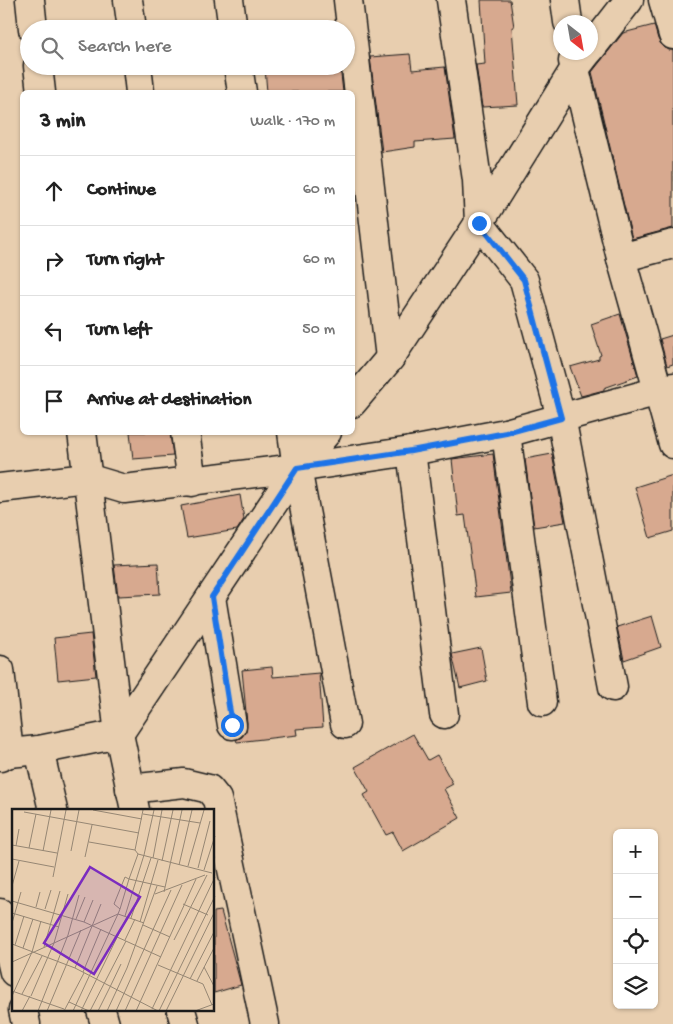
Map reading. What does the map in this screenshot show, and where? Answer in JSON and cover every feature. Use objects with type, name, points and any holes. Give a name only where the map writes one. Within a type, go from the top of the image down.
[{"type":"street","points":[[30,0],[32,20]]},
{"type":"street","points":[[128,0],[131,20]]},
{"type":"street","points":[[228,0],[231,20]]},
{"type":"street","points":[[348,0],[350,20]]},
{"type":"street","points":[[451,0],[477,180],[479,223],[524,280],[561,418],[613,687]]},
{"type":"street","points":[[565,0],[567,15]]},
{"type":"street","points":[[598,36],[629,0]]},
{"type":"street","points":[[663,0],[673,34]]},
{"type":"street","points":[[355,60],[390,358]]},
{"type":"street","points":[[355,399],[390,358],[479,223],[579,60]]},
{"type":"street","points":[[582,60],[622,258],[666,389],[673,444]]},
{"type":"street","points":[[39,75],[41,90]]},
{"type":"street","points":[[138,75],[140,90]]},
{"type":"street","points":[[239,75],[242,90]]},
{"type":"street","points":[[622,258],[673,244]]},
{"type":"street","points":[[0,488],[87,478],[124,489],[297,468],[411,451],[506,433],[666,389]]},
{"type":"street","points":[[506,433],[542,702]]},
{"type":"street","points":[[82,435],[119,734],[132,800],[184,783],[209,789],[216,799],[265,1024]]},
{"type":"street","points":[[185,435],[192,482]]},
{"type":"street","points":[[292,435],[345,724]]},
{"type":"street","points":[[0,670],[4,755],[119,734],[297,468],[324,435]]},
{"type":"street","points":[[411,451],[444,714]]},
{"type":"street","points":[[212,597],[232,725]]},
{"type":"street","points":[[39,750],[53,809]]},
{"type":"street","points":[[0,913],[12,964]]},
{"type":"building","points":[[481,0],[510,0],[514,27],[512,27],[518,105],[482,107],[476,65],[485,64]]},
{"type":"building","points":[[654,25],[662,46],[673,50],[673,228],[632,239],[592,72],[623,33]]},
{"type":"building","points":[[410,54],[412,70],[445,67],[455,139],[415,142],[415,147],[382,152],[370,57]]},
{"type":"building","points":[[266,75],[341,75],[343,90],[267,90]]},
{"type":"building","points":[[620,314],[638,376],[604,388],[604,390],[581,396],[570,367],[599,359],[601,355],[591,324]]},
{"type":"building","points":[[673,335],[673,364],[667,366],[660,339]]},
{"type":"building","points":[[130,435],[170,435],[173,456],[133,459]]},
{"type":"building","points":[[493,454],[511,593],[476,597],[465,515],[458,516],[452,459]]},
{"type":"building","points":[[552,454],[565,522],[534,527],[525,459]]},
{"type":"building","points":[[673,475],[673,531],[650,538],[635,487]]},
{"type":"building","points":[[240,495],[244,519],[237,530],[187,538],[181,506]]},
{"type":"building","points":[[158,563],[160,594],[118,596],[114,565]]},
{"type":"building","points":[[652,616],[661,647],[624,660],[617,627]]},
{"type":"building","points":[[91,634],[96,676],[58,680],[54,638]]},
{"type":"building","points":[[481,648],[487,681],[460,688],[452,654]]},
{"type":"building","points":[[272,667],[273,677],[319,673],[323,727],[296,729],[297,735],[237,742],[236,740],[242,737],[246,731],[247,723],[242,670]]},
{"type":"building","points":[[413,734],[428,760],[437,755],[453,784],[444,789],[460,818],[403,851],[393,832],[386,835],[364,795],[369,792],[355,767]]},
{"type":"building","points":[[221,911],[241,985],[215,993],[215,912]]},
{"type":"route","points":[[232,725],[212,597],[297,468],[411,451],[506,433],[561,418],[524,280],[479,223]]}]
